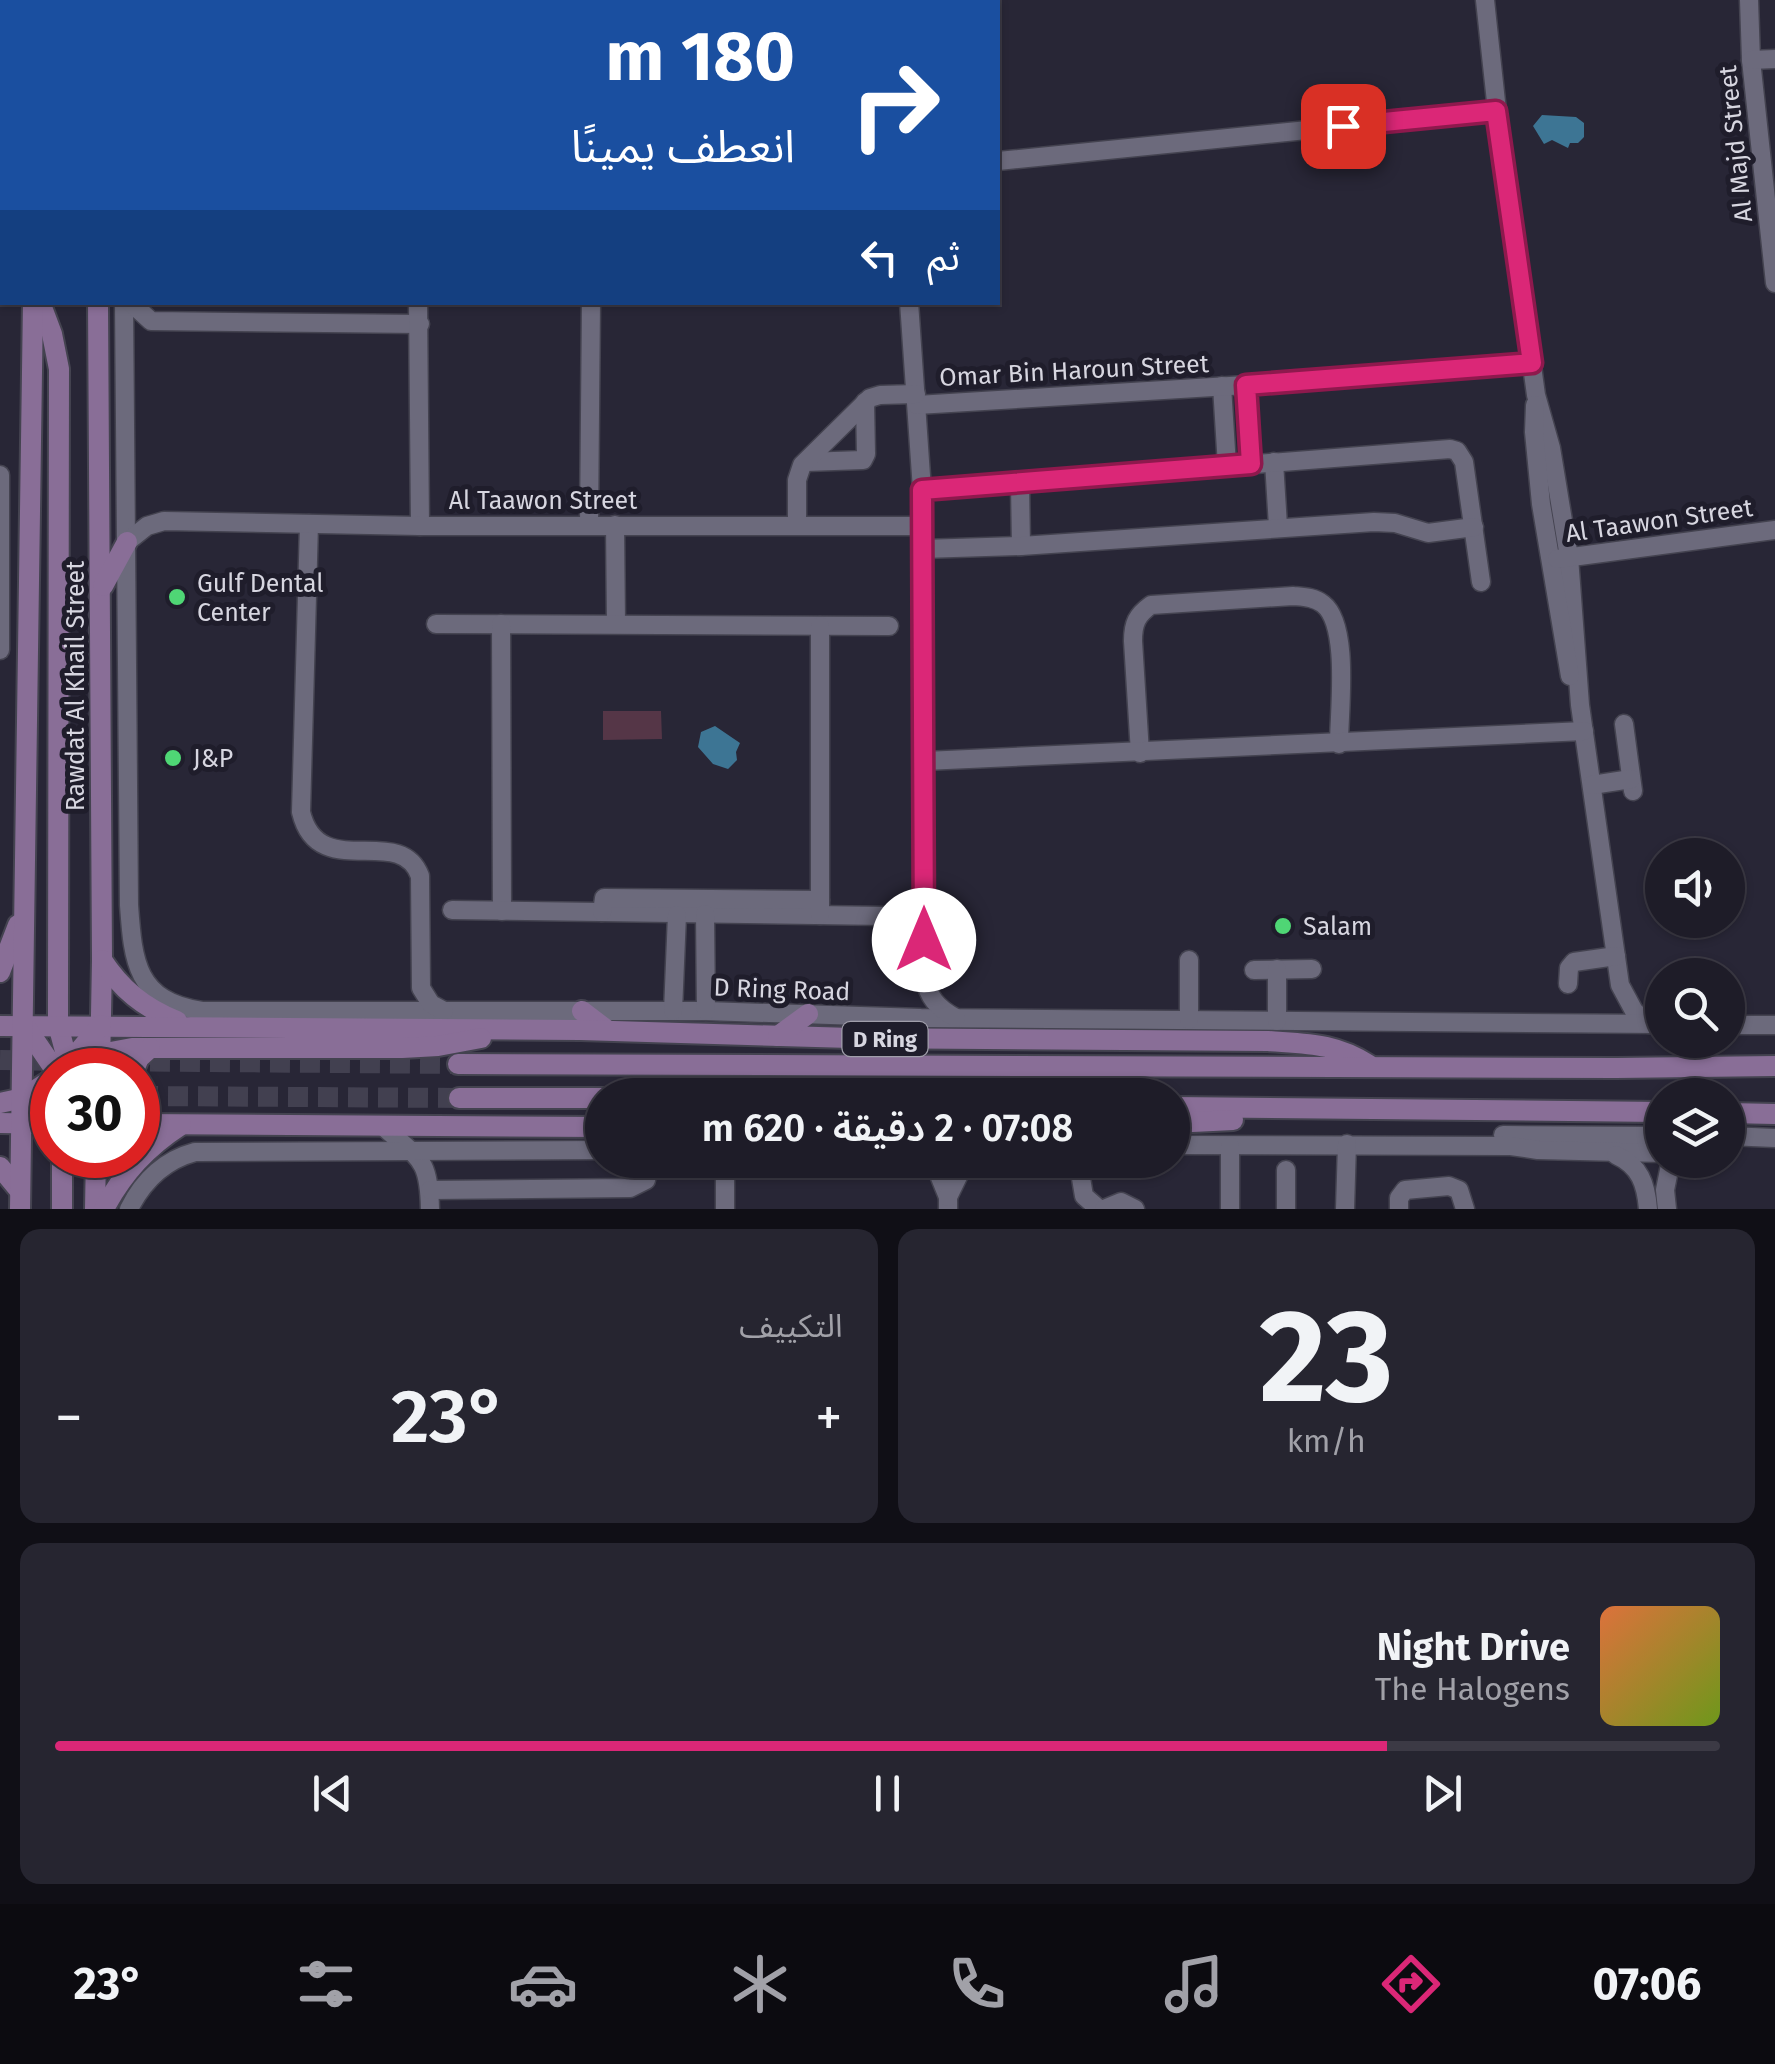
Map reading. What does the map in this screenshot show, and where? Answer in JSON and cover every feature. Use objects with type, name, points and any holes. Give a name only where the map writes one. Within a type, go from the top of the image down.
[{"type":"main road","name":"Rawdat Al Khail Street","points":[[20,1200],[11,1124],[23,1098],[36,305]]},
{"type":"main road","points":[[38,305],[52,334],[58,369],[58,1025],[62,1048]]},
{"type":"main road","name":"Rawdat Al Khail Street","points":[[98,305],[100,1048]]},
{"type":"main road","points":[[100,593],[128,542]]},
{"type":"main road","points":[[0,972],[26,899]]},
{"type":"main road","points":[[102,960],[140,1002],[194,1025]]},
{"type":"main road","points":[[582,1011],[608,1030]]},
{"type":"main road","points":[[778,1036],[808,1014]]},
{"type":"main road","points":[[83,1048],[101,1025]]},
{"type":"main road","name":"D Ring","points":[[0,1026],[194,1025],[1268,1041],[1333,1046],[1369,1066]]},
{"type":"main road","points":[[25,1026],[45,1048]]},
{"type":"main road","points":[[150,1048],[438,1046],[512,1030]]},
{"type":"main road","name":"D Ring","points":[[458,1064],[1775,1066]]},
{"type":"main road","points":[[0,1103],[30,1094]]},
{"type":"main road","points":[[459,1098],[585,1098]]},
{"type":"main road","points":[[1190,1107],[1645,1112]]},
{"type":"main road","points":[[1190,1122],[1415,1112]]},
{"type":"main road","points":[[1745,1113],[1775,1114]]},
{"type":"main road","points":[[160,1124],[585,1127]]},
{"type":"main road","points":[[104,1209],[137,1159],[181,1125]]},
{"type":"main road","points":[[0,1167],[20,1200]]},
{"type":"main road","points":[[62,1178],[62,1209]]},
{"type":"main road","points":[[95,1209],[96,1178]]},
{"type":"street","points":[[1485,0],[1496,111],[1536,395],[1536,458],[1549,560],[1566,657],[1580,705]]},
{"type":"street","name":"Al Majd Street","points":[[1748,0],[1775,283]]},
{"type":"street","points":[[1752,60],[1775,60]]},
{"type":"street","points":[[1000,161],[1496,111]]},
{"type":"street","points":[[127,305],[124,348],[128,542]]},
{"type":"street","points":[[131,305],[150,321],[420,324]]},
{"type":"street","points":[[418,305],[420,526]]},
{"type":"street","points":[[589,525],[592,305]]},
{"type":"street","points":[[909,305],[922,490],[924,976],[937,1006],[956,1018]]},
{"type":"street","points":[[124,348],[150,321]]},
{"type":"street","name":"Omar Bin Haroun Street","points":[[865,402],[880,395],[917,399],[1246,385],[1532,363]]},
{"type":"street","points":[[1246,385],[1251,464]]},
{"type":"street","points":[[1222,386],[1227,466]]},
{"type":"street","points":[[1536,395],[1551,448],[1569,558],[1580,705],[1620,984],[1628,1003],[1645,1016]]},
{"type":"street","points":[[806,462],[863,460],[865,402]]},
{"type":"street","points":[[797,525],[798,475],[865,402]]},
{"type":"street","points":[[922,490],[1450,449],[1457,451],[1464,462],[1481,582]]},
{"type":"street","points":[[1274,462],[1278,526]]},
{"type":"street","points":[[0,475],[0,650]]},
{"type":"street","points":[[127,484],[144,510],[164,521]]},
{"type":"street","points":[[1015,485],[1015,546]]},
{"type":"street","points":[[128,542],[147,526],[164,521]]},
{"type":"street","name":"Al Taawon Street","points":[[164,521],[420,526],[922,526]]},
{"type":"street","points":[[922,549],[1015,546],[1278,526],[1385,522],[1435,534],[1474,527]]},
{"type":"street","points":[[309,524],[301,812],[304,826],[323,846],[395,852],[417,868],[420,981],[414,999],[402,1011]]},
{"type":"street","points":[[615,525],[616,624]]},
{"type":"street","name":"Al Taawon Street","points":[[1549,560],[1775,530]]},
{"type":"street","name":"D Ring Road","points":[[128,542],[130,905],[134,962],[148,986],[163,1000],[182,1008],[1645,1024]]},
{"type":"street","points":[[0,576],[28,618]]},
{"type":"street","points":[[1140,753],[1132,640],[1138,613],[1151,604],[1293,596],[1311,597],[1325,605],[1336,619],[1340,639],[1339,744]]},
{"type":"street","points":[[436,624],[890,626]]},
{"type":"street","points":[[501,624],[502,911]]},
{"type":"street","points":[[820,626],[820,908]]},
{"type":"street","points":[[1592,785],[1632,785],[1624,724]]},
{"type":"street","points":[[925,762],[1584,731]]},
{"type":"street","points":[[602,912],[604,898],[820,908],[886,916]]},
{"type":"street","points":[[452,910],[676,915],[820,908]]},
{"type":"street","points":[[706,914],[706,1011]]},
{"type":"street","points":[[674,1011],[676,915]]},
{"type":"street","points":[[1568,984],[1569,968],[1574,962],[1616,956]]},
{"type":"street","points":[[1188,1020],[1189,960]]},
{"type":"street","points":[[1277,969],[1277,1022]]},
{"type":"street","points":[[1254,970],[1312,969]]},
{"type":"street","points":[[894,1017],[917,996],[924,976]]},
{"type":"street","points":[[420,981],[426,999],[445,1011]]},
{"type":"street","points":[[1599,1025],[1613,1006],[1620,984]]},
{"type":"street","points":[[1745,1024],[1775,1024]]},
{"type":"street","points":[[384,1127],[412,1152],[429,1182],[430,1209]]},
{"type":"street","points":[[1190,1134],[1645,1136]]},
{"type":"street","points":[[1576,1136],[1591,1148],[1621,1157],[1636,1168],[1646,1191],[1648,1209]]},
{"type":"street","points":[[1745,1139],[1775,1138]]},
{"type":"street","points":[[1345,1209],[1347,1144]]},
{"type":"street","points":[[1190,1146],[1510,1146],[1645,1153]]},
{"type":"street","points":[[1230,1146],[1230,1209]]},
{"type":"street","points":[[129,1209],[147,1181],[169,1162],[194,1152],[585,1150]]},
{"type":"street","points":[[429,1182],[446,1151]]},
{"type":"street","points":[[1286,1170],[1286,1209]]},
{"type":"street","points":[[429,1182],[630,1188],[646,1178]]},
{"type":"street","points":[[725,1178],[726,1209]]},
{"type":"street","points":[[939,1178],[948,1203]]},
{"type":"street","points":[[948,1203],[958,1178]]},
{"type":"street","points":[[1081,1178],[1084,1196],[1102,1209],[1121,1202],[1135,1209]]},
{"type":"street","points":[[1667,1178],[1667,1209]]},
{"type":"street","points":[[1399,1209],[1399,1198],[1405,1190],[1449,1186],[1462,1194],[1465,1209]]},
{"type":"shaded area","points":[[603,711],[661,711],[662,739],[603,740]]},
{"type":"water","points":[[1542,115],[1576,117],[1584,123],[1584,137],[1568,148],[1552,140],[1544,144],[1533,126]]},
{"type":"water","points":[[715,726],[740,743],[737,760],[728,769],[713,764],[698,747],[701,732]]},
{"type":"tunnel","points":[[0,1060],[30,1060]]},
{"type":"tunnel","points":[[160,1062],[458,1064]]},
{"type":"tunnel","points":[[160,1096],[459,1098]]},
{"type":"place","name":"Gulf Dental Center","points":[[177,597]]},
{"type":"place","name":"J&P","points":[[173,758]]},
{"type":"place","name":"Salam","points":[[1283,926]]},
{"type":"route","points":[[924,940],[922,490],[1251,464],[1246,385],[1532,363],[1496,111],[1343,126]]}]
